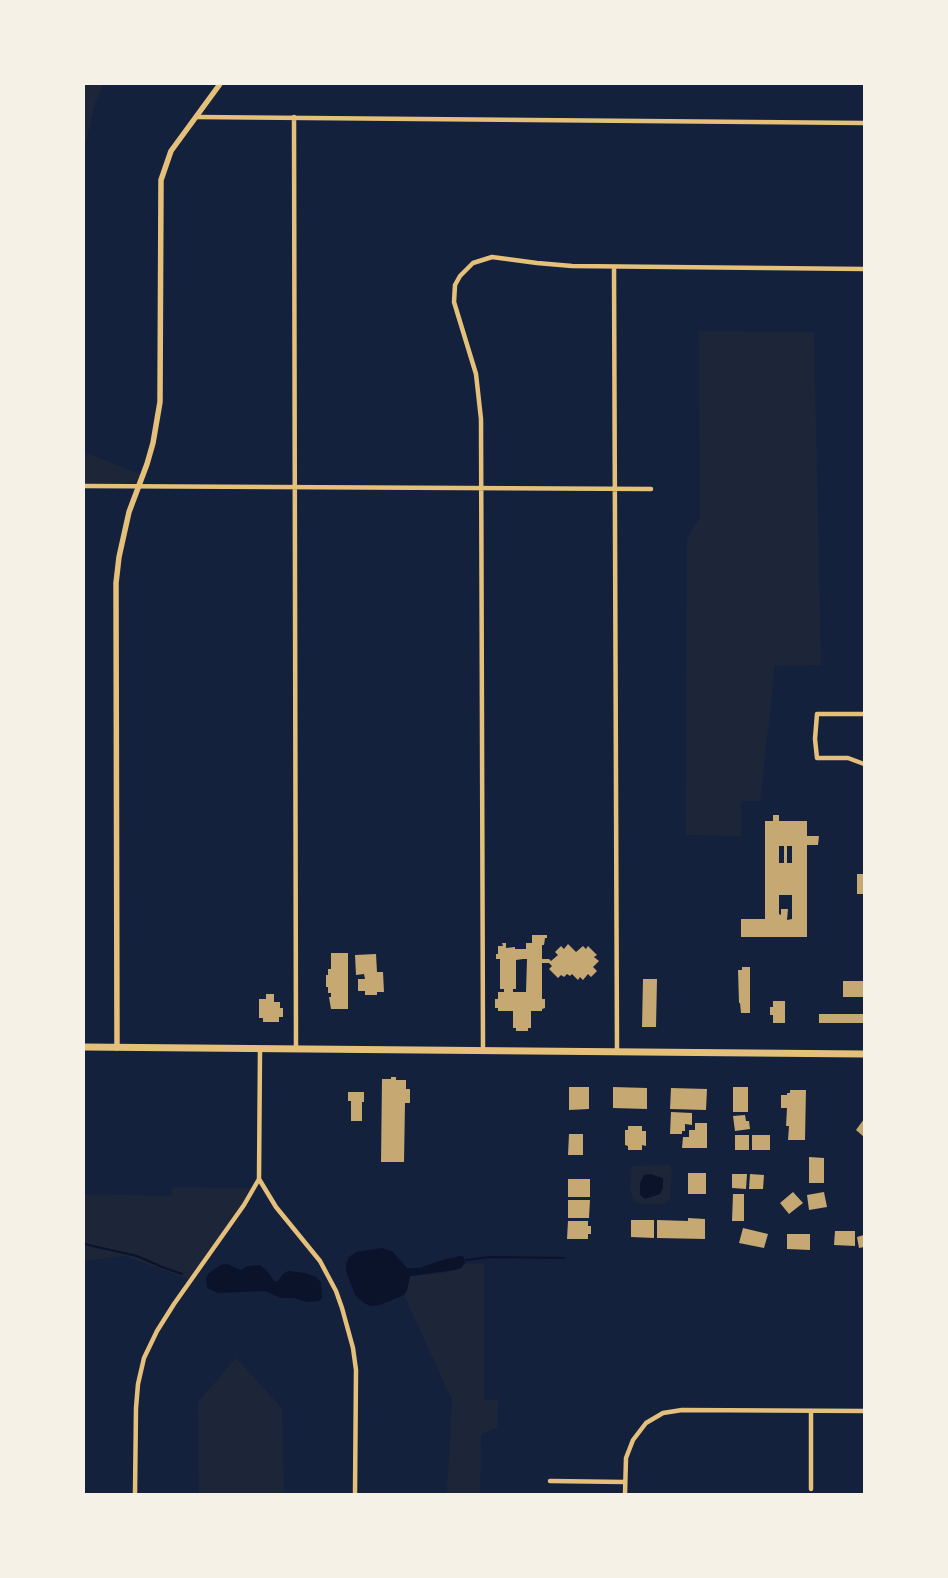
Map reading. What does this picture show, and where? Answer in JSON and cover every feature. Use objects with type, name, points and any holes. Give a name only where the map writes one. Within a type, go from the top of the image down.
[{"type":"main road","points":[[84,1047],[864,1054]]},
{"type":"street","points":[[118,1048],[116,583],[122,535],[153,444],[160,402],[161,180],[171,151],[220,84]]},
{"type":"street","points":[[195,117],[864,123]]},
{"type":"street","points":[[294,118],[296,1049]]},
{"type":"street","points":[[483,1050],[481,418],[479,389],[472,359],[454,302],[456,285],[460,276],[477,260],[492,257],[554,265],[614,267],[864,269]]},
{"type":"street","points":[[614,267],[617,1052]]},
{"type":"street","points":[[84,486],[651,490]]},
{"type":"street","points":[[864,714],[817,714],[815,739],[817,758],[848,758],[864,764]]},
{"type":"street","points":[[135,1494],[136,1408],[138,1384],[144,1358],[157,1331],[174,1304],[244,1205],[259,1179],[260,1049]]},
{"type":"street","points":[[259,1179],[276,1206],[320,1261],[334,1286],[342,1308],[353,1348],[356,1370],[355,1494]]},
{"type":"street","points":[[625,1494],[626,1458],[633,1440],[646,1423],[663,1413],[682,1410],[864,1411]]},
{"type":"street","points":[[810,1489],[811,1411]]},
{"type":"street","points":[[550,1481],[625,1482]]},
{"type":"shaded area","points":[[84,84],[104,84],[96,100],[85,146],[84,227]]},
{"type":"shaded area","points":[[699,331],[814,332],[821,665],[775,666],[760,801],[741,801],[741,836],[686,835],[687,538],[700,517]]},
{"type":"shaded area","points":[[84,452],[143,475],[138,487],[84,486]]},
{"type":"shaded area","points":[[670,1165],[672,1171],[670,1199],[664,1204],[639,1204],[633,1199],[630,1189],[632,1166]]},
{"type":"shaded area","points":[[650,1174],[663,1178],[663,1188],[660,1194],[645,1199],[640,1195],[640,1183],[644,1175]]},
{"type":"shaded area","points":[[172,1187],[254,1188],[191,1280],[125,1256],[84,1261],[84,1194],[171,1196]]},
{"type":"shaded area","points":[[382,1248],[392,1251],[407,1268],[419,1268],[460,1256],[464,1257],[465,1263],[461,1268],[455,1270],[410,1276],[404,1295],[380,1305],[370,1306],[355,1295],[346,1271],[346,1264],[349,1257],[356,1252]]},
{"type":"shaded area","points":[[227,1264],[241,1270],[248,1266],[260,1265],[275,1282],[288,1271],[305,1273],[316,1277],[321,1282],[322,1298],[319,1301],[307,1302],[294,1298],[281,1298],[265,1291],[218,1293],[207,1288],[206,1279],[208,1274],[220,1265]]},
{"type":"shaded area","points":[[464,1264],[484,1264],[484,1400],[498,1400],[497,1428],[481,1434],[480,1494],[447,1494],[452,1400],[404,1295],[410,1276],[443,1273],[461,1268]]},
{"type":"shaded area","points":[[236,1358],[282,1408],[284,1494],[199,1494],[198,1402]]},
{"type":"building","points":[[773,815],[779,815],[779,821],[807,821],[807,836],[819,836],[818,845],[807,845],[807,937],[741,937],[741,919],[765,919],[765,821],[773,821]],"holes":[[[779,846],[784,846],[784,863],[779,863]],[[787,846],[792,846],[792,863],[787,863]],[[779,895],[792,895],[792,919],[787,920],[788,909],[781,909],[781,915],[779,914]]]},
{"type":"building","points":[[857,874],[864,874],[864,894],[857,894]]},
{"type":"building","points":[[532,935],[547,935],[544,945],[542,945],[542,959],[549,959],[551,961],[558,955],[555,952],[561,946],[564,949],[568,944],[576,952],[583,946],[586,949],[588,946],[597,955],[594,957],[599,961],[593,967],[597,971],[591,977],[588,974],[583,980],[580,977],[578,980],[572,974],[570,976],[567,974],[564,977],[561,975],[558,978],[549,969],[552,966],[549,963],[542,963],[542,999],[545,999],[545,1008],[542,1011],[531,1011],[531,1028],[528,1028],[528,1031],[516,1031],[516,1028],[513,1028],[513,1011],[498,1011],[498,1008],[495,1008],[495,999],[498,999],[498,992],[504,992],[504,989],[500,989],[500,959],[496,959],[496,954],[498,954],[498,946],[503,946],[502,943],[506,943],[506,948],[526,949],[526,943],[532,943]],"holes":[[[527,959],[526,992],[513,992],[513,989],[516,989],[516,960]]]},
{"type":"building","points":[[331,953],[348,953],[348,1009],[331,1009],[329,997],[331,997],[331,993],[328,993],[328,987],[326,987],[326,975],[328,975],[328,969],[331,969]]},
{"type":"building","points":[[376,954],[377,972],[383,972],[384,992],[377,992],[377,995],[365,995],[365,991],[358,991],[358,979],[365,979],[364,974],[356,975],[355,955]]},
{"type":"building","points":[[742,967],[750,967],[750,1013],[741,1013],[739,1003],[738,970],[742,970]]},
{"type":"building","points":[[643,979],[657,979],[656,1027],[642,1027]]},
{"type":"building","points":[[843,981],[864,981],[864,997],[843,997]]},
{"type":"building","points":[[266,994],[274,994],[274,1002],[280,1002],[280,1008],[283,1008],[283,1017],[279,1017],[279,1022],[263,1022],[263,1018],[259,1018],[259,999],[266,999]]},
{"type":"building","points":[[773,1001],[785,1001],[785,1023],[773,1023],[770,1007],[773,1007]]},
{"type":"building","points":[[819,1014],[864,1014],[864,1023],[819,1023]]},
{"type":"building","points":[[391,1077],[396,1077],[396,1080],[406,1080],[406,1089],[410,1089],[410,1103],[405,1103],[404,1162],[381,1162],[382,1079],[391,1079]]},
{"type":"building","points":[[569,1087],[589,1087],[589,1109],[569,1110]]},
{"type":"building","points":[[613,1087],[647,1088],[647,1109],[613,1108]]},
{"type":"building","points":[[733,1087],[748,1087],[748,1112],[733,1112]]},
{"type":"building","points":[[671,1088],[707,1089],[706,1110],[670,1109]]},
{"type":"building","points":[[790,1090],[806,1090],[805,1140],[788,1140],[789,1126],[786,1126],[787,1108],[781,1108],[781,1095],[787,1095],[787,1093],[790,1093]]},
{"type":"building","points":[[348,1092],[364,1092],[362,1121],[351,1121],[351,1101],[348,1101]]},
{"type":"building","points":[[671,1112],[692,1113],[692,1125],[685,1124],[685,1131],[682,1131],[682,1134],[670,1134]]},
{"type":"building","points":[[745,1115],[746,1121],[749,1121],[750,1129],[735,1131],[733,1116]]},
{"type":"building","points":[[864,1119],[864,1137],[856,1130]]},
{"type":"building","points":[[695,1123],[707,1123],[707,1148],[682,1148],[683,1137],[689,1137],[689,1130],[695,1130]]},
{"type":"building","points":[[628,1126],[642,1126],[642,1131],[646,1131],[646,1146],[642,1145],[642,1150],[628,1150],[628,1146],[625,1145],[625,1130],[628,1130]]},
{"type":"building","points":[[569,1134],[583,1134],[583,1155],[568,1155]]},
{"type":"building","points":[[735,1135],[749,1135],[749,1150],[735,1150]]},
{"type":"building","points":[[752,1135],[770,1135],[770,1150],[752,1150]]},
{"type":"building","points":[[809,1157],[824,1158],[824,1183],[809,1183]]},
{"type":"building","points":[[688,1173],[706,1173],[706,1194],[688,1194]]},
{"type":"building","points":[[732,1174],[747,1174],[746,1189],[732,1188]]},
{"type":"building","points":[[750,1174],[764,1175],[763,1189],[749,1189]]},
{"type":"building","points":[[568,1179],[590,1179],[590,1197],[568,1197]]},
{"type":"building","points":[[793,1192],[803,1203],[789,1214],[780,1203]]},
{"type":"building","points":[[824,1192],[827,1207],[809,1210],[807,1195]]},
{"type":"building","points":[[733,1194],[744,1194],[744,1221],[732,1221]]},
{"type":"building","points":[[568,1200],[590,1200],[589,1218],[568,1218]]},
{"type":"building","points":[[688,1218],[705,1219],[705,1239],[657,1238],[657,1220],[688,1221]]},
{"type":"building","points":[[631,1220],[654,1220],[654,1238],[631,1237]]},
{"type":"building","points":[[568,1221],[588,1221],[588,1226],[591,1226],[591,1234],[588,1234],[588,1239],[567,1239]]},
{"type":"building","points":[[743,1228],[768,1234],[764,1248],[739,1243]]},
{"type":"building","points":[[835,1231],[855,1231],[855,1246],[834,1245]]},
{"type":"building","points":[[787,1234],[810,1234],[810,1250],[787,1249]]},
{"type":"building","points":[[864,1235],[864,1247],[859,1248],[857,1237]]},
{"type":"waterway","points":[[84,1244],[137,1256],[182,1274]]},
{"type":"waterway","points":[[466,1260],[490,1257],[564,1258]]}]
